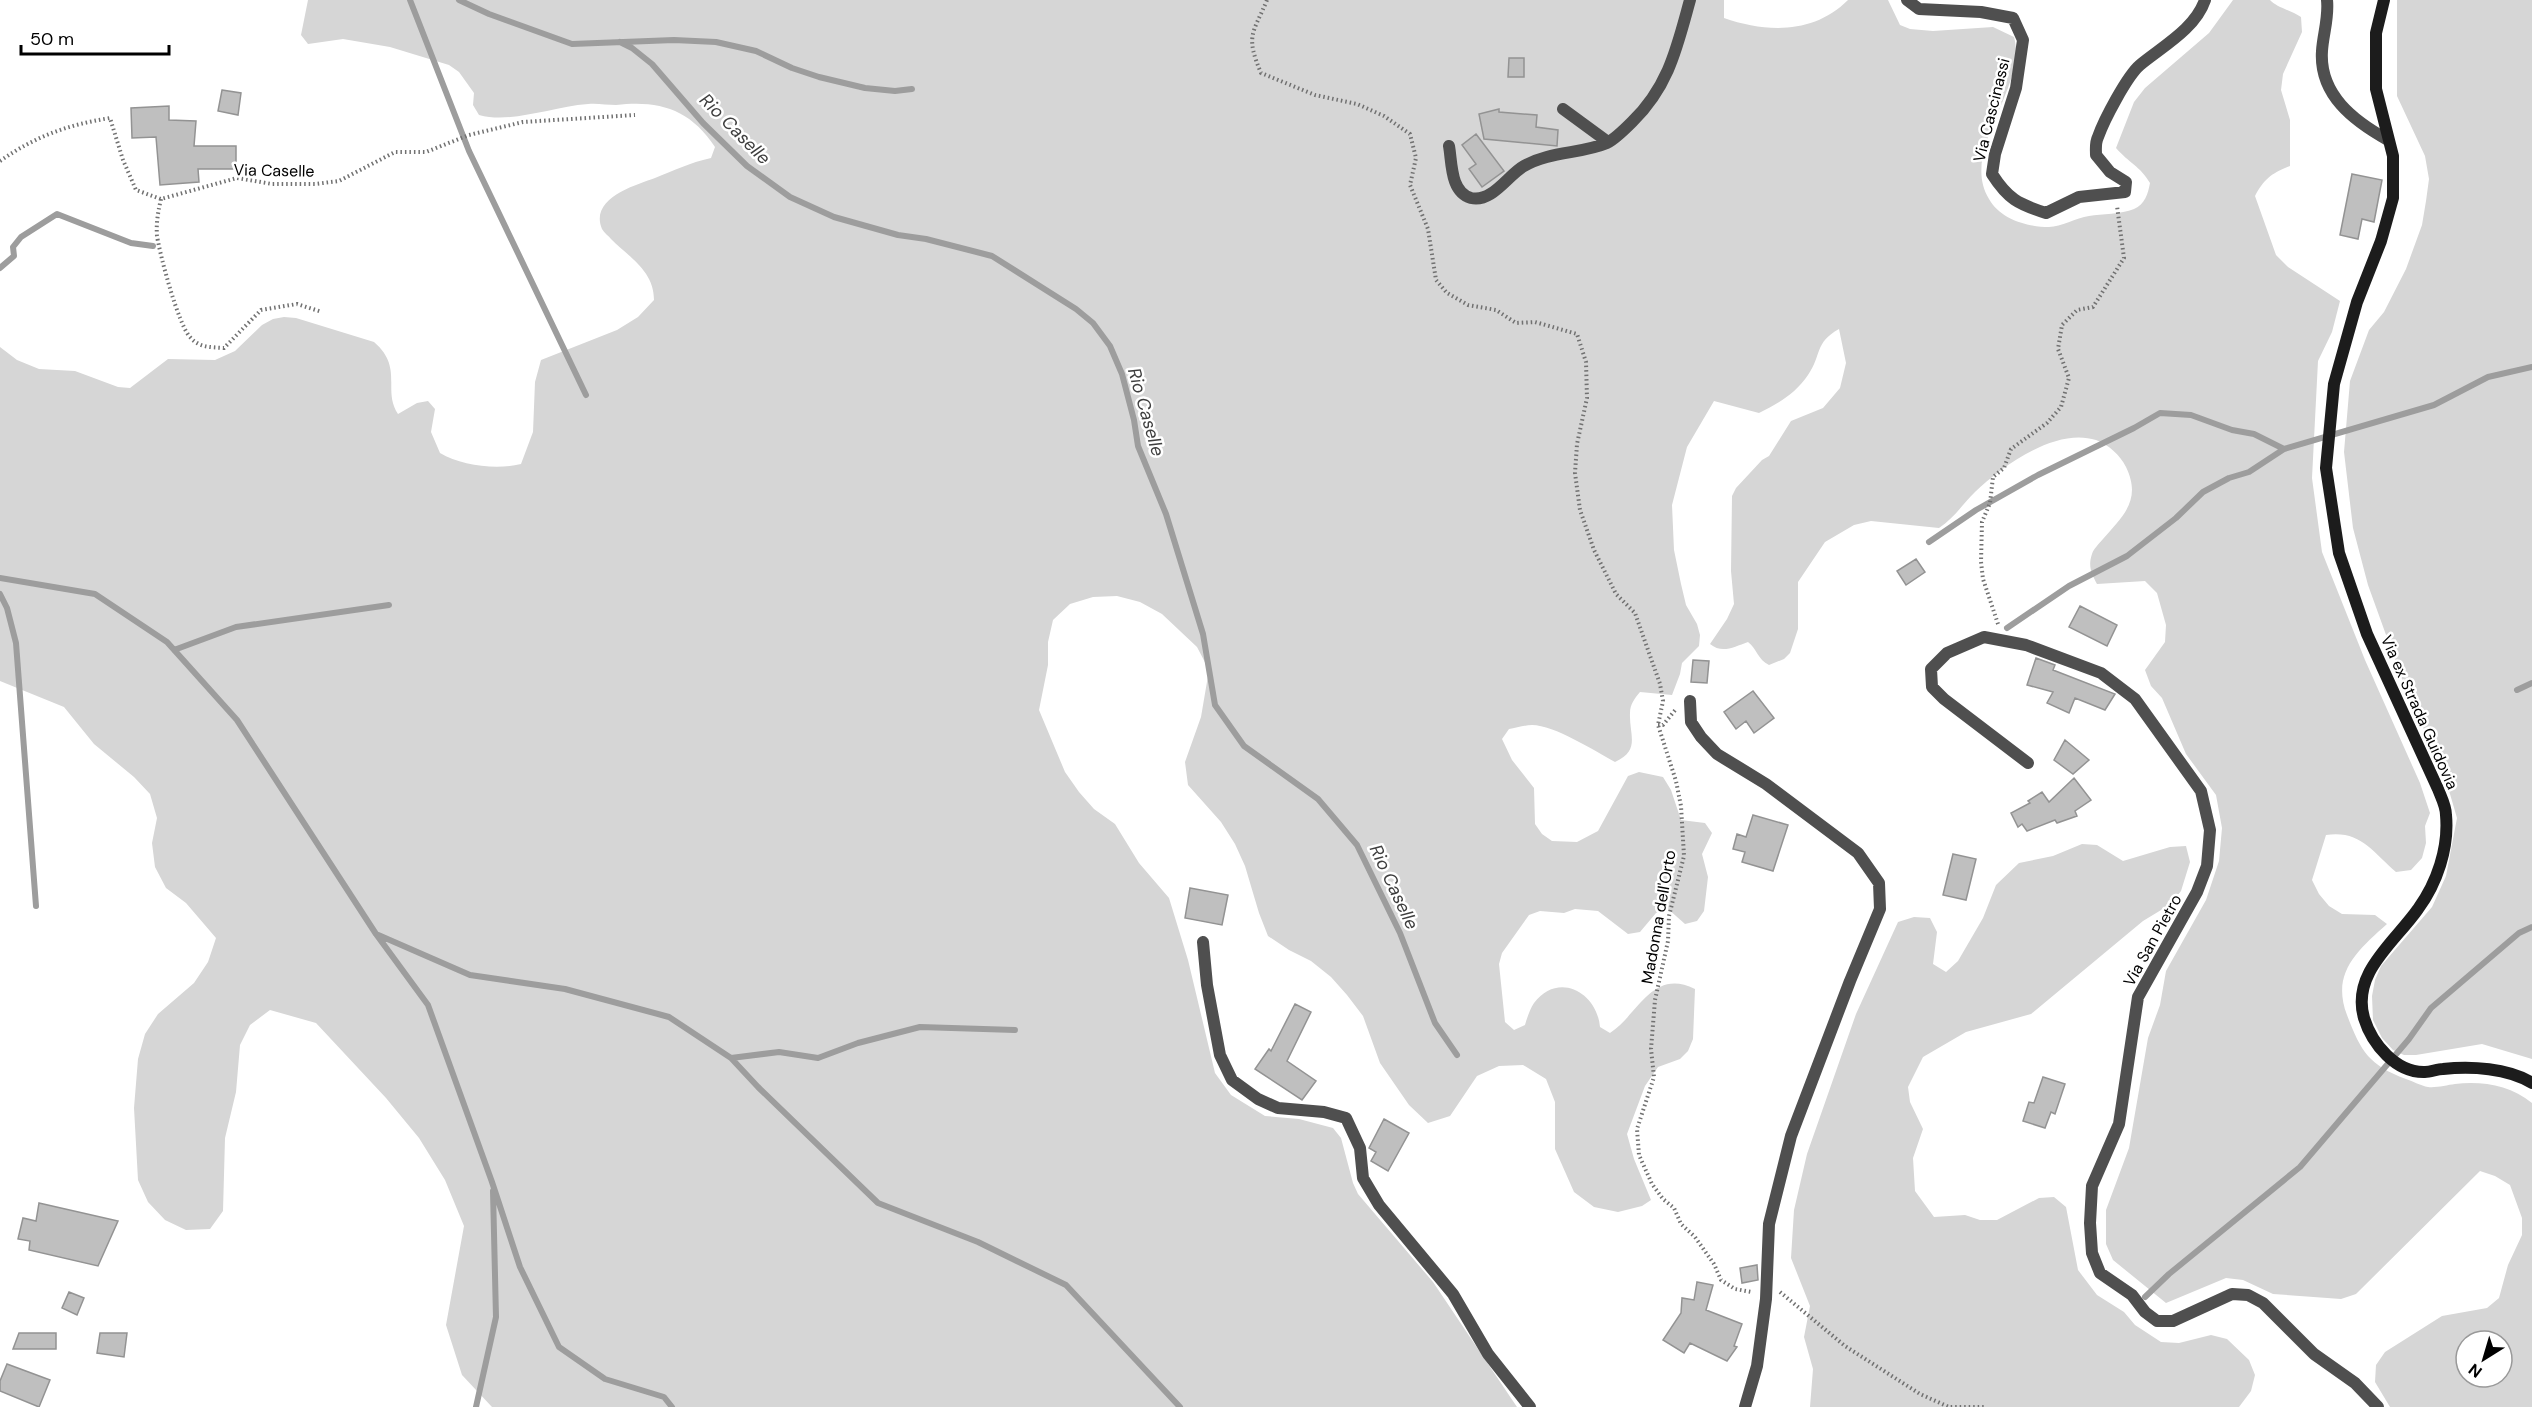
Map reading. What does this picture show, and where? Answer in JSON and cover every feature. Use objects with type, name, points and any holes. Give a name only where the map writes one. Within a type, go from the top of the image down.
[{"type":"street","points":[[1449,146],[1454,181],[1460,191],[1470,198],[1485,197],[1523,166],[1551,155],[1608,142],[1644,108],[1667,74],[1690,0]]},
{"type":"street","name":"Via Cascinassi","points":[[1907,0],[1919,9],[1981,12],[2013,18],[2023,40],[2016,88],[1995,154],[1992,174],[2004,193],[2022,206],[2046,213],[2079,197],[2114,194]]},
{"type":"street","points":[[2114,194],[2125,192],[2126,182],[2110,172],[2096,155],[2096,139],[2119,95],[2138,67],[2174,40],[2203,8],[2205,0]]},
{"type":"street","points":[[2327,0],[2328,12],[2322,52],[2323,73],[2335,99],[2358,123],[2388,140]]},
{"type":"street","name":"Via ex Strada Guidovia","points":[[2384,0],[2376,33],[2376,89],[2393,156],[2393,198],[2381,241],[2357,302],[2334,384],[2326,468],[2339,554],[2367,634],[2446,812],[2444,852],[2437,873],[2419,908],[2372,966],[2362,988],[2361,1008],[2367,1026],[2377,1042],[2389,1058],[2405,1068],[2425,1072],[2473,1068],[2501,1072],[2532,1083]]},
{"type":"street","points":[[1563,109],[1608,142]]},
{"type":"street","name":"Via San Pietro","points":[[2028,763],[1944,699],[1932,687],[1931,669],[1947,653],[1984,637],[2026,645],[2101,673],[2135,699],[2201,790],[2210,830],[2207,866],[2197,892],[2138,997],[2119,1124],[2092,1186],[2090,1223],[2092,1253],[2100,1273],[2132,1295],[2145,1312],[2157,1321],[2173,1321],[2232,1294],[2248,1295],[2263,1303],[2314,1354],[2355,1383],[2378,1407]]},
{"type":"street","points":[[1690,701],[1691,722],[1701,737],[1718,754],[1766,784],[1858,853],[1879,883],[1880,909],[1791,1136],[1769,1224],[1766,1299],[1757,1366],[1744,1407]]},
{"type":"street","points":[[1203,942],[1207,985],[1220,1055],[1232,1080],[1258,1098],[1278,1108],[1324,1112],[1346,1118],[1360,1148],[1363,1178],[1379,1205],[1453,1294],[1488,1354],[1530,1407]]},
{"type":"path","name":"Madonna dell'Orto","points":[[1267,0],[1254,26],[1252,51],[1261,73],[1314,95],[1357,104],[1384,116],[1410,134],[1416,158],[1410,185],[1428,229],[1436,279],[1447,293],[1468,305],[1496,310],[1516,323],[1535,322],[1578,334],[1586,362],[1587,398],[1577,444],[1575,473],[1580,510],[1594,550],[1616,594],[1635,613],[1660,684],[1663,701],[1658,725],[1681,806],[1684,856],[1669,916],[1668,941],[1655,1000],[1651,1049],[1654,1077],[1636,1129],[1639,1155],[1652,1185],[1674,1208],[1681,1224],[1695,1237],[1714,1264],[1721,1280],[1735,1289],[1758,1293],[1766,1299]]},
{"type":"path","name":"Via Caselle","points":[[161,199],[237,178],[272,184],[315,184],[339,181],[395,152],[426,152],[469,135],[523,122],[635,115]]},
{"type":"path","points":[[0,161],[22,145],[73,124],[110,118],[123,160],[136,190],[161,199],[157,218],[157,237],[182,326],[190,338],[202,346],[224,348],[261,310],[297,304],[322,312]]},
{"type":"path","points":[[2003,640],[1983,579],[1981,562],[1982,522],[1990,503],[1993,477],[2004,468],[2011,449],[2047,423],[2061,407],[2069,378],[2058,349],[2062,325],[2077,310],[2092,307],[2124,258],[2119,212],[2114,194]]},
{"type":"path","points":[[1767,1280],[1845,1346],[1920,1394],[1949,1407],[1986,1407]]},
{"type":"shaded area","points":[[308,0],[1724,0],[1724,18],[1773,28],[1805,25],[1835,11],[1848,0],[1888,0],[1900,25],[1910,29],[1933,31],[1993,27],[2014,37],[2016,56],[2012,77],[1987,139],[1982,160],[1982,180],[1989,199],[2007,217],[2023,223],[2049,227],[2089,216],[2129,211],[2138,207],[2143,201],[2150,183],[2142,172],[2116,148],[2134,102],[2145,88],[2209,33],[2233,0],[2270,0],[2301,17],[2302,32],[2283,74],[2281,90],[2290,120],[2290,166],[2269,177],[2255,196],[2276,255],[2288,267],[2340,301],[2332,332],[2318,361],[2312,478],[2322,552],[2365,660],[2420,783],[2430,813],[2425,826],[2426,843],[2422,858],[2411,870],[2396,872],[2357,839],[2338,834],[2326,835],[2312,880],[2319,894],[2329,906],[2342,914],[2375,915],[2387,924],[2357,954],[2345,975],[2342,987],[2347,1015],[2357,1039],[2368,1056],[2393,1074],[2425,1086],[2485,1084],[2505,1088],[2532,1103],[2532,1407],[2390,1407],[2375,1382],[2376,1365],[2385,1352],[2442,1316],[2487,1308],[2499,1298],[2508,1265],[2522,1235],[2522,1218],[2510,1185],[2495,1176],[2480,1171],[2356,1294],[2341,1299],[2273,1294],[2243,1280],[2226,1278],[2166,1303],[2113,1260],[2106,1244],[2106,1210],[2129,1148],[2148,1038],[2160,1005],[2166,971],[2206,900],[2219,861],[2222,828],[2216,795],[2186,754],[2162,698],[2151,686],[2145,670],[2165,642],[2166,625],[2157,593],[2145,581],[2097,584],[2092,573],[2090,562],[2093,552],[2123,515],[2131,498],[2132,489],[2126,467],[2114,451],[2096,440],[2080,437],[2047,444],[2031,451],[2000,471],[1939,528],[1871,521],[1854,525],[1825,542],[1798,582],[1798,629],[1790,653],[1784,659],[1769,665],[1748,642],[1724,649],[1710,644],[1734,604],[1731,571],[1732,496],[1736,488],[1762,460],[1769,456],[1791,421],[1823,408],[1840,388],[1846,363],[1839,329],[1822,344],[1808,375],[1786,397],[1759,413],[1714,401],[1687,447],[1672,505],[1674,550],[1686,605],[1697,624],[1700,635],[1699,646],[1682,663],[1672,695],[1640,692],[1635,699],[1630,710],[1632,741],[1628,752],[1615,762],[1563,734],[1532,725],[1509,729],[1502,739],[1512,760],[1534,788],[1535,824],[1542,834],[1552,841],[1577,842],[1598,831],[1628,776],[1639,772],[1663,777],[1671,790],[1681,820],[1705,823],[1712,833],[1702,854],[1708,877],[1704,911],[1697,921],[1685,924],[1667,908],[1656,913],[1640,932],[1628,934],[1598,911],[1575,909],[1564,913],[1540,911],[1529,915],[1502,953],[1499,964],[1505,1022],[1514,1030],[1525,1025],[1534,1003],[1544,993],[1554,988],[1565,987],[1584,996],[1592,1004],[1600,1027],[1610,1033],[1657,989],[1668,984],[1680,984],[1695,989],[1693,1039],[1688,1051],[1680,1059],[1658,1067],[1645,1086],[1627,1134],[1634,1159],[1651,1200],[1642,1206],[1618,1212],[1594,1207],[1574,1192],[1555,1149],[1555,1102],[1546,1079],[1523,1065],[1499,1066],[1477,1076],[1450,1116],[1428,1123],[1409,1105],[1380,1063],[1363,1016],[1347,995],[1331,977],[1311,961],[1268,936],[1245,866],[1235,844],[1221,822],[1188,785],[1185,762],[1201,717],[1209,670],[1197,647],[1162,614],[1140,602],[1117,596],[1093,597],[1070,604],[1053,620],[1048,642],[1048,665],[1039,710],[1065,772],[1094,809],[1115,824],[1139,863],[1169,898],[1188,960],[1215,1073],[1231,1095],[1265,1116],[1299,1119],[1333,1128],[1341,1138],[1358,1194],[1433,1282],[1517,1407],[492,1407],[462,1375],[446,1325],[464,1226],[445,1180],[419,1138],[386,1098],[316,1023],[270,1010],[250,1025],[240,1045],[236,1092],[225,1138],[223,1211],[210,1229],[186,1230],[165,1220],[148,1202],[138,1180],[134,1108],[138,1059],[145,1034],[158,1014],[194,983],[208,962],[216,938],[186,903],[166,888],[155,867],[152,843],[157,818],[150,794],[134,777],[94,744],[64,707],[0,681],[0,347],[17,360],[39,369],[75,371],[118,387],[130,388],[168,359],[215,360],[235,351],[262,325],[273,319],[296,318],[374,342],[383,352],[391,370],[392,396],[398,414],[417,403],[428,401],[435,409],[431,432],[440,453],[480,466],[501,467],[521,464],[533,432],[535,382],[541,360],[617,330],[638,317],[654,300],[650,281],[640,266],[602,229],[600,218],[602,209],[616,194],[626,189],[689,164],[711,158],[715,147],[695,124],[684,116],[660,106],[646,104],[583,104],[522,116],[487,117],[479,115],[473,105],[474,93],[459,72],[449,65],[390,47],[343,39],[308,44],[301,35]]},
{"type":"shaded area","points":[[2397,0],[2532,0],[2532,1059],[2482,1044],[2404,1055],[2393,1050],[2382,1038],[2373,1020],[2372,996],[2375,980],[2381,966],[2432,907],[2446,876],[2457,818],[2443,770],[2407,693],[2368,585],[2353,528],[2344,452],[2350,381],[2369,330],[2384,312],[2406,269],[2422,225],[2429,179],[2425,156],[2397,96]]},
{"type":"shaded area","points":[[2082,844],[2097,845],[2123,861],[2170,847],[2186,846],[2190,862],[2181,891],[2171,904],[2143,921],[2031,1014],[1966,1032],[1923,1057],[1908,1087],[1910,1102],[1923,1129],[1913,1158],[1915,1191],[1934,1217],[1965,1215],[1980,1220],[1997,1220],[2039,1198],[2054,1197],[2066,1207],[2078,1270],[2097,1295],[2124,1312],[2135,1325],[2161,1342],[2179,1343],[2211,1335],[2227,1339],[2249,1360],[2255,1375],[2251,1391],[2239,1407],[1810,1407],[1813,1369],[1804,1337],[1810,1306],[1791,1258],[1794,1210],[1807,1154],[1856,1014],[1898,922],[1914,917],[1930,918],[1937,932],[1933,964],[1946,972],[1958,961],[1983,918],[1996,885],[2019,863],[2053,856]]},
{"type":"building","points":[[1509,58],[1524,58],[1524,77],[1508,77]]},
{"type":"building","points":[[222,90],[241,93],[238,115],[218,111]]},
{"type":"building","points":[[169,106],[169,120],[196,121],[194,146],[236,146],[236,169],[198,169],[199,182],[160,185],[156,137],[132,138],[131,108]]},
{"type":"building","points":[[1499,109],[1499,112],[1537,115],[1536,127],[1558,130],[1557,146],[1484,139],[1479,114]]},
{"type":"building","points":[[1476,134],[1504,171],[1482,187],[1469,169],[1476,164],[1462,145]]},
{"type":"building","points":[[2352,174],[2382,180],[2374,222],[2362,219],[2358,239],[2340,235]]},
{"type":"building","points":[[1916,559],[1925,572],[1906,585],[1897,571]]},
{"type":"building","points":[[2080,606],[2117,625],[2107,646],[2069,627]]},
{"type":"building","points":[[2036,658],[2055,665],[2053,670],[2115,694],[2105,710],[2075,698],[2069,713],[2047,703],[2053,692],[2027,685]]},
{"type":"building","points":[[1693,660],[1709,661],[1707,683],[1691,682]]},
{"type":"building","points":[[1753,691],[1774,718],[1754,733],[1746,721],[1736,729],[1724,712]]},
{"type":"building","points":[[2065,740],[2089,760],[2073,774],[2054,760]]},
{"type":"building","points":[[2074,778],[2091,800],[2075,811],[2077,816],[2057,823],[2055,820],[2027,831],[2022,824],[2018,827],[2011,813],[2030,803],[2028,801],[2042,792],[2049,802]]},
{"type":"building","points":[[1753,815],[1788,825],[1773,871],[1742,862],[1745,852],[1733,849],[1737,834],[1746,837]]},
{"type":"building","points":[[1953,854],[1976,859],[1966,900],[1943,895]]},
{"type":"building","points":[[1190,888],[1228,895],[1222,925],[1185,918]]},
{"type":"building","points":[[1295,1004],[1311,1012],[1287,1061],[1316,1081],[1302,1100],[1255,1069],[1269,1049],[1271,1051]]},
{"type":"building","points":[[2043,1077],[2065,1084],[2055,1114],[2051,1112],[2045,1128],[2023,1121],[2029,1102],[2034,1103]]},
{"type":"building","points":[[1384,1119],[1409,1133],[1388,1171],[1371,1161],[1376,1152],[1369,1148]]},
{"type":"building","points":[[39,1203],[118,1221],[98,1266],[29,1250],[30,1241],[18,1239],[23,1218],[36,1221]]},
{"type":"building","points":[[1757,1265],[1758,1280],[1742,1283],[1740,1268]]},
{"type":"building","points":[[1697,1282],[1713,1285],[1706,1310],[1742,1324],[1734,1346],[1737,1347],[1727,1361],[1690,1343],[1684,1353],[1663,1340],[1681,1313],[1682,1298],[1694,1300]]},
{"type":"building","points":[[69,1292],[84,1298],[77,1315],[62,1308]]},
{"type":"building","points":[[19,1333],[56,1333],[56,1349],[13,1349]]},
{"type":"building","points":[[100,1333],[127,1333],[124,1357],[97,1353]]},
{"type":"building","points":[[7,1364],[50,1380],[39,1407],[0,1391],[0,1381]]},
{"type":"waterway","points":[[410,0],[469,151],[586,395]]},
{"type":"waterway","name":"Rio Caselle","points":[[459,0],[489,14],[572,44],[674,40],[716,42],[756,51],[792,68],[819,77],[865,88],[895,91],[912,89]]},
{"type":"waterway","name":"Rio Caselle","points":[[620,42],[632,48],[652,64],[703,123],[747,166],[790,197],[834,217],[898,235],[926,239],[992,256],[1076,309],[1093,323],[1110,346],[1122,374],[1138,446],[1166,514],[1203,634],[1215,705],[1244,746],[1318,799],[1357,845],[1400,933],[1435,1023],[1457,1055]]},
{"type":"waterway","points":[[0,268],[14,256],[13,247],[21,237],[57,214],[131,243],[153,246]]},
{"type":"waterway","points":[[1929,542],[1976,510],[2038,475],[2160,413],[2191,415],[2232,430],[2254,434],[2284,449],[2434,405],[2488,377],[2532,367]]},
{"type":"waterway","points":[[2007,628],[2069,586],[2127,556],[2176,518],[2203,492],[2229,478],[2249,472],[2284,449]]},
{"type":"waterway","points":[[0,578],[95,594],[167,642],[237,720],[376,934],[428,1005],[520,1267],[559,1347],[605,1379],[664,1397],[672,1407]]},
{"type":"waterway","points":[[0,594],[7,608],[16,643],[36,906]]},
{"type":"waterway","points":[[174,650],[236,627],[389,605]]},
{"type":"waterway","points":[[2517,690],[2532,683]]},
{"type":"waterway","points":[[2145,1297],[2169,1274],[2300,1167],[2409,1039],[2431,1008],[2519,933],[2532,927]]},
{"type":"waterway","points":[[376,934],[470,975],[565,989],[669,1017],[731,1058],[878,1203],[978,1242],[1066,1285],[1180,1407]]},
{"type":"waterway","points":[[731,1058],[779,1052],[818,1058],[858,1043],[920,1027],[1015,1030]]},
{"type":"waterway","points":[[476,1407],[496,1317],[493,1191]]}]
